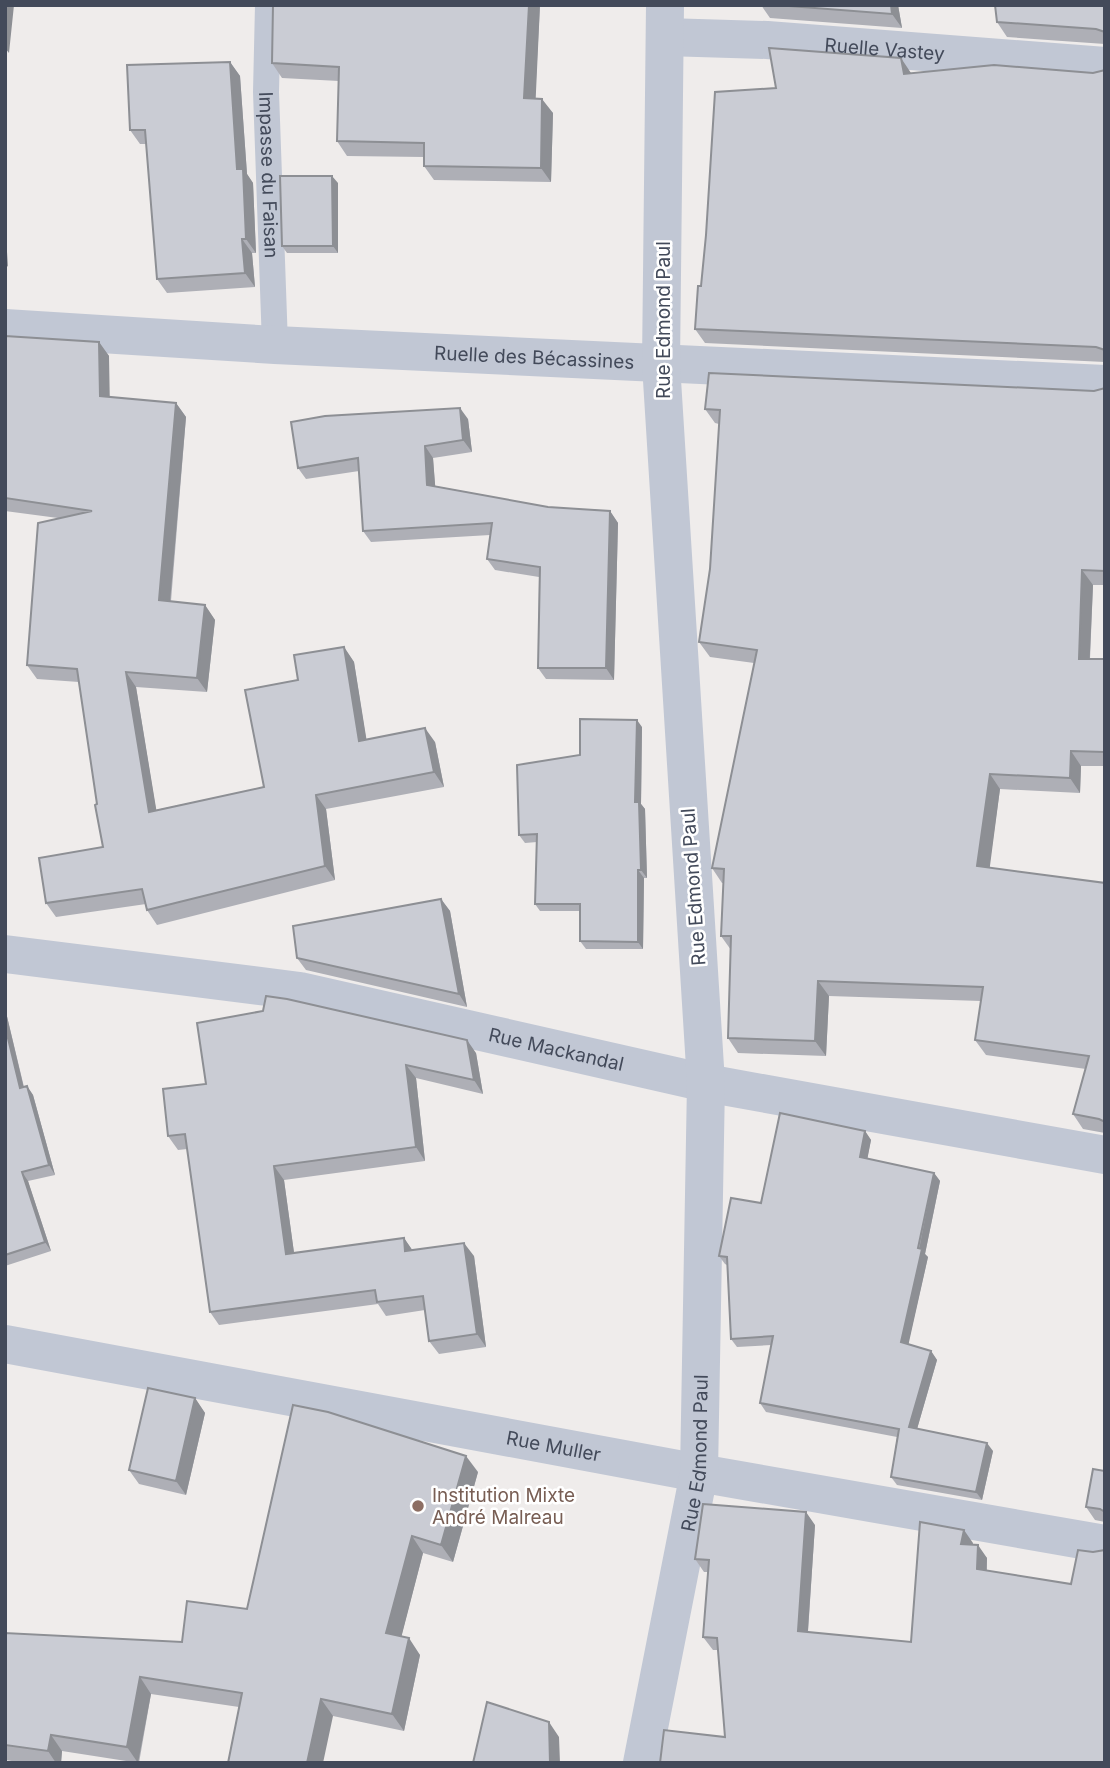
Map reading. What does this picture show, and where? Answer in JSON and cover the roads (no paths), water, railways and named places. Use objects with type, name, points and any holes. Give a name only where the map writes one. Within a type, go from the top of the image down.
[{"type":"street","name":"Ruelle Vastey","points":[[665,21],[767,40],[1105,66]]},
{"type":"street","name":"Rue Edmond Paul","points":[[642,1763],[699,1473],[706,1083],[661,364],[665,21]]},
{"type":"street","name":"Ruelle des Bécassines","points":[[5,328],[275,345],[1105,384]]},
{"type":"street","name":"Rue Mackandal","points":[[5,954],[300,991],[706,1083],[1105,1155]]},
{"type":"street","name":"Rue Muller","points":[[5,1343],[699,1473],[1105,1544]]},
{"type":"lane","name":"Impasse du Faisan","points":[[268,5],[266,92],[275,345]]},
{"type":"place","name":"Institution Mixte André Malreau","points":[[418,1506]]}]
